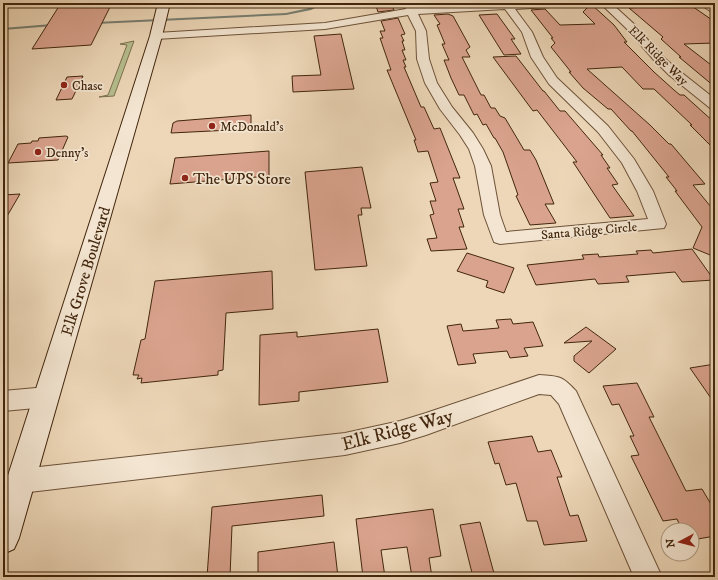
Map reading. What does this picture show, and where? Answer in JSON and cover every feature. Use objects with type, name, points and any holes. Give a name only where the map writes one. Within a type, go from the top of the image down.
[{"type":"main road","name":"Elk Grove Boulevard","points":[[3,538],[48,397],[163,6]]},
{"type":"street","points":[[156,32],[324,26],[410,7],[567,3]]},
{"type":"street","name":"Elk Ridge Way","points":[[605,3],[630,26],[668,67],[715,105]]},
{"type":"street","points":[[703,3],[715,11]]},
{"type":"street","name":"Santa Ridge Circle","points":[[410,7],[421,31],[423,59],[430,83],[446,109],[466,133],[476,149],[483,166],[492,215],[500,238],[658,224],[646,191],[629,162],[603,129],[553,81],[537,57],[527,32],[507,4]]},
{"type":"street","name":"Elk Ridge Way","points":[[21,481],[345,444],[426,424],[539,384],[557,386],[568,398],[648,577]]},
{"type":"street","points":[[3,401],[48,397]]},
{"type":"green space","points":[[134,41],[114,96],[99,97],[108,95],[127,45],[120,44]]},
{"type":"building","points":[[61,3],[112,3],[91,45],[32,49]]},
{"type":"building","points":[[375,3],[391,3],[394,10],[378,12]]},
{"type":"building","points":[[591,4],[614,25],[627,42],[624,42],[654,72],[680,95],[684,95],[715,123],[715,150],[690,125],[692,125],[654,89],[643,89],[622,67],[587,69],[669,144],[671,144],[705,184],[693,185],[711,207],[715,198],[715,257],[693,248],[702,227],[666,177],[669,177],[632,131],[611,109],[608,109],[583,88],[569,72],[571,72],[551,47],[555,43],[551,38],[553,38],[531,10],[545,9],[560,25],[595,24],[583,12]]},
{"type":"building","points":[[689,4],[715,22],[715,43],[684,44],[715,68],[715,87],[679,57],[681,57],[661,39],[663,37],[629,8]]},
{"type":"building","points":[[448,14],[453,16],[470,47],[466,50],[470,57],[462,57],[481,95],[484,95],[491,108],[495,108],[500,116],[505,118],[524,150],[530,150],[536,160],[554,204],[545,204],[556,223],[530,225],[516,196],[518,195],[503,152],[486,124],[483,125],[477,114],[474,115],[464,95],[459,95],[444,60],[449,60],[442,44],[445,44],[437,25],[440,24],[434,15]]},
{"type":"building","points":[[497,14],[515,39],[511,39],[521,54],[504,55],[479,15]]},
{"type":"building","points":[[398,18],[405,34],[401,35],[404,41],[402,41],[405,50],[402,50],[406,60],[403,60],[406,67],[404,67],[421,107],[424,107],[434,129],[440,128],[460,178],[453,178],[464,209],[458,209],[464,227],[459,227],[467,249],[431,251],[427,239],[437,238],[430,215],[434,214],[430,201],[436,201],[430,183],[438,182],[428,151],[418,152],[414,140],[416,140],[387,70],[391,70],[380,38],[383,38],[380,31],[385,31],[381,21]]},
{"type":"building","points":[[341,34],[354,89],[293,92],[292,76],[321,75],[314,36]]},
{"type":"building","points":[[516,56],[560,111],[565,111],[603,155],[601,155],[610,168],[607,168],[618,184],[612,185],[634,216],[610,218],[573,162],[577,162],[537,110],[533,111],[493,57]]},
{"type":"building","points":[[83,76],[72,99],[56,100],[67,77]]},
{"type":"building","name":"McDonald's","points":[[251,115],[251,129],[171,133],[173,123],[177,121]]},
{"type":"building","name":"Denny's","points":[[68,137],[58,160],[8,163],[18,144],[38,141],[39,138]]},
{"type":"building","points":[[269,151],[269,176],[170,184],[175,158]]},
{"type":"building","points":[[362,167],[371,208],[361,208],[362,215],[358,215],[367,266],[315,270],[305,172]]},
{"type":"building","points":[[20,194],[3,223],[3,195]]},
{"type":"building","points":[[692,249],[714,280],[682,282],[675,272],[626,276],[629,282],[598,284],[595,279],[536,285],[527,265],[584,259],[582,255],[598,254],[599,257],[638,254],[636,251],[651,250],[653,253]]},
{"type":"building","points":[[467,253],[514,268],[504,293],[486,287],[488,281],[457,271]]},
{"type":"building","points":[[272,271],[273,309],[226,313],[223,370],[218,371],[218,375],[141,383],[142,378],[137,379],[139,375],[133,375],[141,340],[145,339],[155,281]]},
{"type":"building","points":[[511,319],[513,324],[533,322],[543,346],[524,348],[528,356],[510,358],[507,351],[473,354],[476,363],[458,365],[447,326],[461,324],[463,331],[499,328],[496,320]]},
{"type":"building","points":[[586,327],[616,349],[589,373],[574,361],[574,356],[592,341],[564,343]]},
{"type":"building","points":[[378,329],[388,382],[299,392],[299,401],[259,405],[260,335],[297,332],[297,337]]},
{"type":"building","points":[[715,364],[715,404],[690,368]]},
{"type":"building","points":[[637,383],[654,417],[649,417],[686,491],[702,489],[715,511],[715,536],[700,539],[700,522],[678,522],[677,519],[663,521],[631,456],[639,455],[630,436],[634,436],[619,404],[612,405],[603,386]]},
{"type":"building","points":[[532,436],[538,452],[551,450],[562,477],[557,477],[570,516],[578,515],[587,541],[544,545],[537,521],[527,521],[516,483],[506,485],[499,463],[495,464],[488,442]]},
{"type":"building","points":[[322,495],[324,516],[232,526],[230,577],[207,577],[212,507]]},
{"type":"building","points":[[433,509],[441,556],[429,558],[432,577],[412,577],[407,547],[381,550],[385,577],[363,577],[356,519]]},
{"type":"building","points":[[480,522],[495,577],[473,577],[460,525]]},
{"type":"building","points":[[334,542],[338,577],[258,577],[258,552]]},
{"type":"waterway","points":[[96,23],[286,14],[310,9],[324,3]]},
{"type":"waterway","points":[[3,29],[52,25]]},
{"type":"place","name":"Chase","points":[[64,85]]},
{"type":"place","name":"McDonald's","points":[[212,126]]},
{"type":"place","name":"Denny's","points":[[38,152]]},
{"type":"place","name":"The UPS Store","points":[[185,178]]}]
